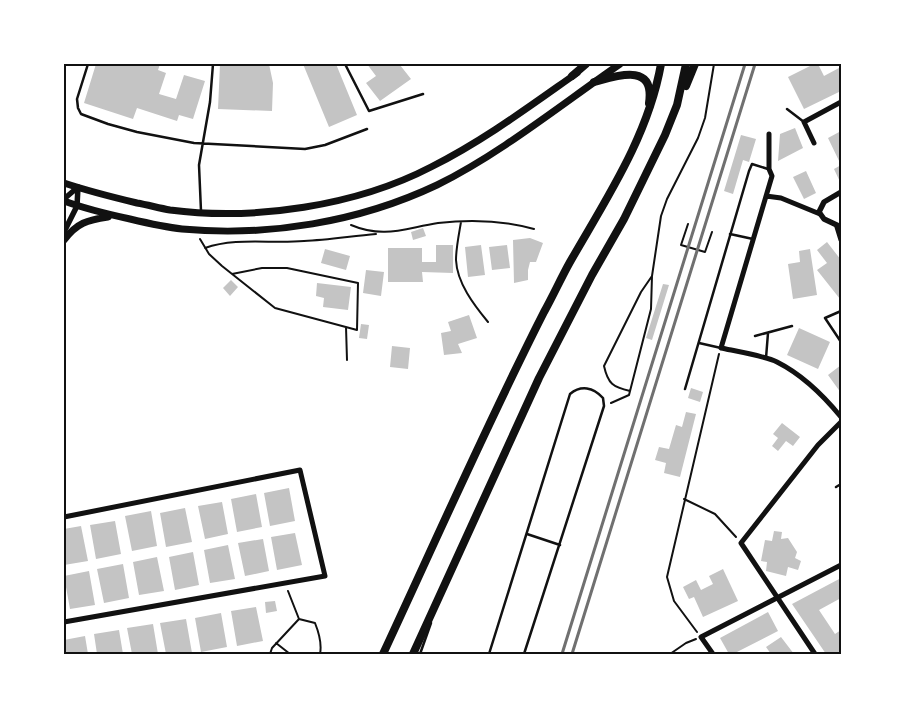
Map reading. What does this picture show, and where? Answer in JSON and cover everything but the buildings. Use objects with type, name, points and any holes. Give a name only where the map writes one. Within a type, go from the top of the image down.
[{"type":"highway","points":[[572,76],[588,64]]},
{"type":"highway","points":[[382,654],[516,367],[570,263],[608,198],[646,118],[653,102],[661,64]]},
{"type":"highway","points":[[673,118],[686,64]]},
{"type":"highway","points":[[414,654],[539,378],[592,275],[624,219],[673,118],[695,64]]},
{"type":"highway","points":[[594,82],[624,74],[640,76],[646,81],[649,88],[646,118]]},
{"type":"main road","points":[[64,200],[98,212],[164,227],[196,230],[280,228],[346,217],[406,198],[462,171],[498,149],[620,64]]},
{"type":"main road","points":[[64,183],[103,195],[167,210],[245,212],[310,207],[356,196],[399,182],[453,156],[572,76]]},
{"type":"main road","points":[[64,240],[76,227],[90,219],[110,216],[131,219]]},
{"type":"street","points":[[814,143],[804,122],[841,102]]},
{"type":"street","points":[[769,134],[769,169],[772,176],[721,348],[776,361],[805,379],[841,417]]},
{"type":"street","points":[[64,200],[78,188]]},
{"type":"street","points":[[64,232],[77,206],[78,188]]},
{"type":"street","points":[[807,209],[821,207],[831,197],[841,192]]},
{"type":"street","points":[[766,196],[781,198],[820,214],[824,219],[839,227],[841,240]]},
{"type":"street","points":[[820,214],[821,207]]},
{"type":"street","points":[[815,654],[741,543],[818,445],[841,422]]},
{"type":"street","points":[[64,517],[300,470],[325,576],[64,622]]},
{"type":"street","points":[[713,654],[701,637],[841,565]]},
{"type":"lane","points":[[88,64],[77,99],[81,114],[138,132],[194,143],[304,149],[325,145],[366,129]]},
{"type":"lane","points":[[201,212],[199,165],[210,102],[213,64]]},
{"type":"lane","points":[[345,64],[369,111],[423,94]]},
{"type":"lane","points":[[786,109],[804,122]]},
{"type":"lane","points":[[685,389],[752,164],[769,169]]},
{"type":"lane","points":[[730,234],[754,239]]},
{"type":"lane","points":[[841,311],[825,318],[841,342]]},
{"type":"lane","points":[[755,336],[792,326]]},
{"type":"lane","points":[[766,359],[768,332]]},
{"type":"lane","points":[[699,343],[721,348]]},
{"type":"lane","points":[[489,654],[570,394],[582,388],[589,389],[596,391],[603,398],[604,406],[524,654]]},
{"type":"lane","points":[[836,487],[841,484]]},
{"type":"lane","points":[[527,534],[560,545]]},
{"type":"lane","points":[[420,654],[444,587]]},
{"type":"path","points":[[604,406],[629,395],[651,309],[652,276],[661,216],[698,138],[705,118],[714,64]]},
{"type":"path","points":[[346,217],[351,225],[365,231],[381,233]]},
{"type":"path","points":[[205,248],[241,242],[303,242],[381,233],[439,223],[485,220],[534,228]]},
{"type":"path","points":[[461,222],[456,261],[462,281],[474,305],[488,322]]},
{"type":"path","points":[[688,224],[681,245],[705,252],[712,232]]},
{"type":"path","points":[[196,230],[209,254],[232,274],[275,308],[357,330],[358,283],[286,268],[262,268],[232,274]]},
{"type":"path","points":[[630,391],[615,387],[606,377],[604,366],[641,292],[652,276]]},
{"type":"path","points":[[651,309],[655,311]]},
{"type":"path","points":[[346,327],[347,360]]},
{"type":"path","points":[[670,654],[686,643],[701,637],[674,601],[667,577],[721,348]]},
{"type":"path","points":[[684,499],[715,514],[741,543]]},
{"type":"path","points":[[284,583],[299,619]]},
{"type":"path","points":[[270,654],[276,643],[299,619]]},
{"type":"path","points":[[299,619],[315,623],[320,635],[320,654]]},
{"type":"path","points":[[276,643],[290,654]]},
{"type":"railway","points":[[562,654],[745,64]]},
{"type":"railway","points":[[572,654],[755,64]]}]
